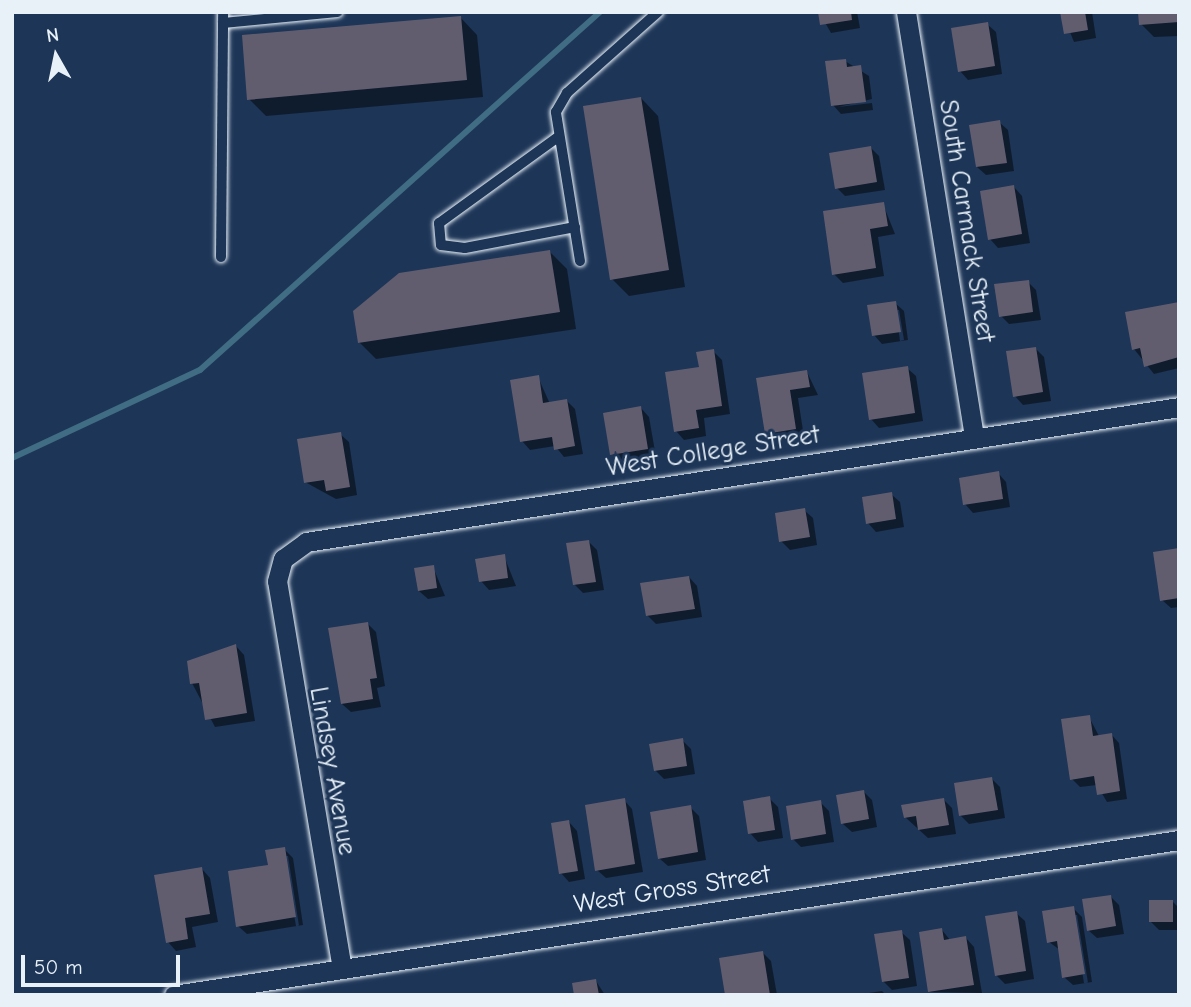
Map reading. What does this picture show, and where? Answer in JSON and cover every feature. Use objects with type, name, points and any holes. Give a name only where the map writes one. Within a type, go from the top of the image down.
[{"type":"street","name":"South Carmack Street","points":[[906,12],[974,438]]},
{"type":"street","name":"West College Street","points":[[277,581],[283,559],[306,542],[1179,407]]},
{"type":"street","name":"Lindsey Avenue","points":[[277,581],[342,969]]},
{"type":"street","name":"West Gross Street","points":[[174,995],[1179,840]]},
{"type":"lane","points":[[222,257],[223,18],[337,12]]},
{"type":"lane","points":[[580,261],[556,112],[566,93],[657,12]]},
{"type":"lane","points":[[558,137],[439,223],[441,245],[465,248],[575,227]]},
{"type":"building","points":[[818,12],[851,12],[852,20],[820,25]]},
{"type":"building","points":[[1060,12],[1085,12],[1088,30],[1064,34]]},
{"type":"building","points":[[1138,12],[1179,12],[1179,22],[1139,25]]},
{"type":"building","points":[[461,16],[467,80],[247,100],[242,35]]},
{"type":"building","points":[[988,22],[995,66],[958,72],[951,28]]},
{"type":"building","points":[[846,59],[847,67],[861,65],[866,102],[831,106],[825,61]]},
{"type":"building","points":[[641,97],[669,270],[610,280],[583,106]]},
{"type":"building","points":[[1000,120],[1007,163],[976,167],[969,125]]},
{"type":"building","points":[[871,146],[877,182],[835,189],[829,153]]},
{"type":"building","points":[[1014,185],[1022,234],[988,240],[980,191]]},
{"type":"building","points":[[884,202],[888,226],[870,229],[876,268],[832,275],[823,211]]},
{"type":"building","points":[[550,250],[560,312],[358,343],[353,311],[399,273]]},
{"type":"building","points":[[1029,280],[1033,312],[999,317],[994,284]]},
{"type":"building","points":[[896,301],[901,332],[872,336],[867,305]]},
{"type":"building","points":[[1179,302],[1179,357],[1144,367],[1140,348],[1132,350],[1125,312]]},
{"type":"building","points":[[1036,347],[1043,392],[1013,397],[1006,351]]},
{"type":"building","points":[[714,349],[722,406],[696,410],[699,428],[674,432],[665,372],[699,367],[696,352]]},
{"type":"building","points":[[908,366],[915,413],[869,420],[862,373]]},
{"type":"building","points":[[807,370],[810,387],[790,390],[796,429],[765,434],[756,378]]},
{"type":"building","points":[[539,375],[543,403],[567,399],[575,446],[554,450],[552,437],[520,442],[510,380]]},
{"type":"building","points":[[641,406],[648,449],[610,455],[603,413]]},
{"type":"building","points":[[341,432],[350,487],[326,491],[324,480],[304,483],[297,439]]},
{"type":"building","points":[[999,471],[1003,499],[963,505],[959,478]]},
{"type":"building","points":[[892,492],[896,519],[866,524],[862,497]]},
{"type":"building","points":[[805,508],[810,537],[779,542],[775,513]]},
{"type":"building","points":[[589,540],[596,582],[573,585],[566,543]]},
{"type":"building","points":[[1179,548],[1179,598],[1160,601],[1153,552]]},
{"type":"building","points":[[505,554],[508,578],[479,582],[475,559]]},
{"type":"building","points":[[434,565],[437,588],[418,591],[414,568]]},
{"type":"building","points":[[689,576],[695,609],[646,616],[640,583]]},
{"type":"building","points":[[368,622],[377,678],[370,679],[373,699],[341,704],[328,628]]},
{"type":"building","points":[[236,644],[247,713],[205,720],[199,683],[190,684],[187,661]]},
{"type":"building","points":[[1090,715],[1093,736],[1112,733],[1120,791],[1097,795],[1094,776],[1070,780],[1061,719]]},
{"type":"building","points":[[683,738],[687,766],[654,771],[649,744]]},
{"type":"building","points":[[992,777],[998,810],[959,816],[954,783]]},
{"type":"building","points":[[864,790],[869,819],[841,824],[836,795]]},
{"type":"building","points":[[770,796],[775,830],[748,834],[743,801]]},
{"type":"building","points":[[625,798],[635,864],[595,871],[585,805]]},
{"type":"building","points":[[944,798],[949,825],[918,830],[916,816],[904,818],[901,805]]},
{"type":"building","points":[[821,800],[826,834],[791,840],[786,806]]},
{"type":"building","points":[[691,805],[698,852],[658,859],[650,812]]},
{"type":"building","points":[[569,820],[578,871],[559,874],[551,823]]},
{"type":"building","points":[[285,847],[296,917],[236,927],[228,871],[268,865],[265,850]]},
{"type":"building","points":[[202,867],[210,914],[185,918],[188,939],[166,943],[154,875]]},
{"type":"building","points":[[1111,895],[1116,926],[1087,931],[1082,899]]},
{"type":"building","points":[[1149,900],[1173,900],[1173,922],[1149,922]]},
{"type":"building","points":[[1074,906],[1085,974],[1062,978],[1057,941],[1047,943],[1042,911]]},
{"type":"building","points":[[1017,911],[1026,971],[995,976],[985,916]]},
{"type":"building","points":[[942,928],[944,940],[966,936],[974,985],[928,992],[919,932]]},
{"type":"building","points":[[902,930],[909,978],[882,982],[874,934]]},
{"type":"building","points":[[763,951],[770,995],[725,995],[719,958]]},
{"type":"building","points":[[596,979],[599,995],[574,995],[572,983]]},
{"type":"waterway","points":[[12,458],[200,370],[600,12]]}]
